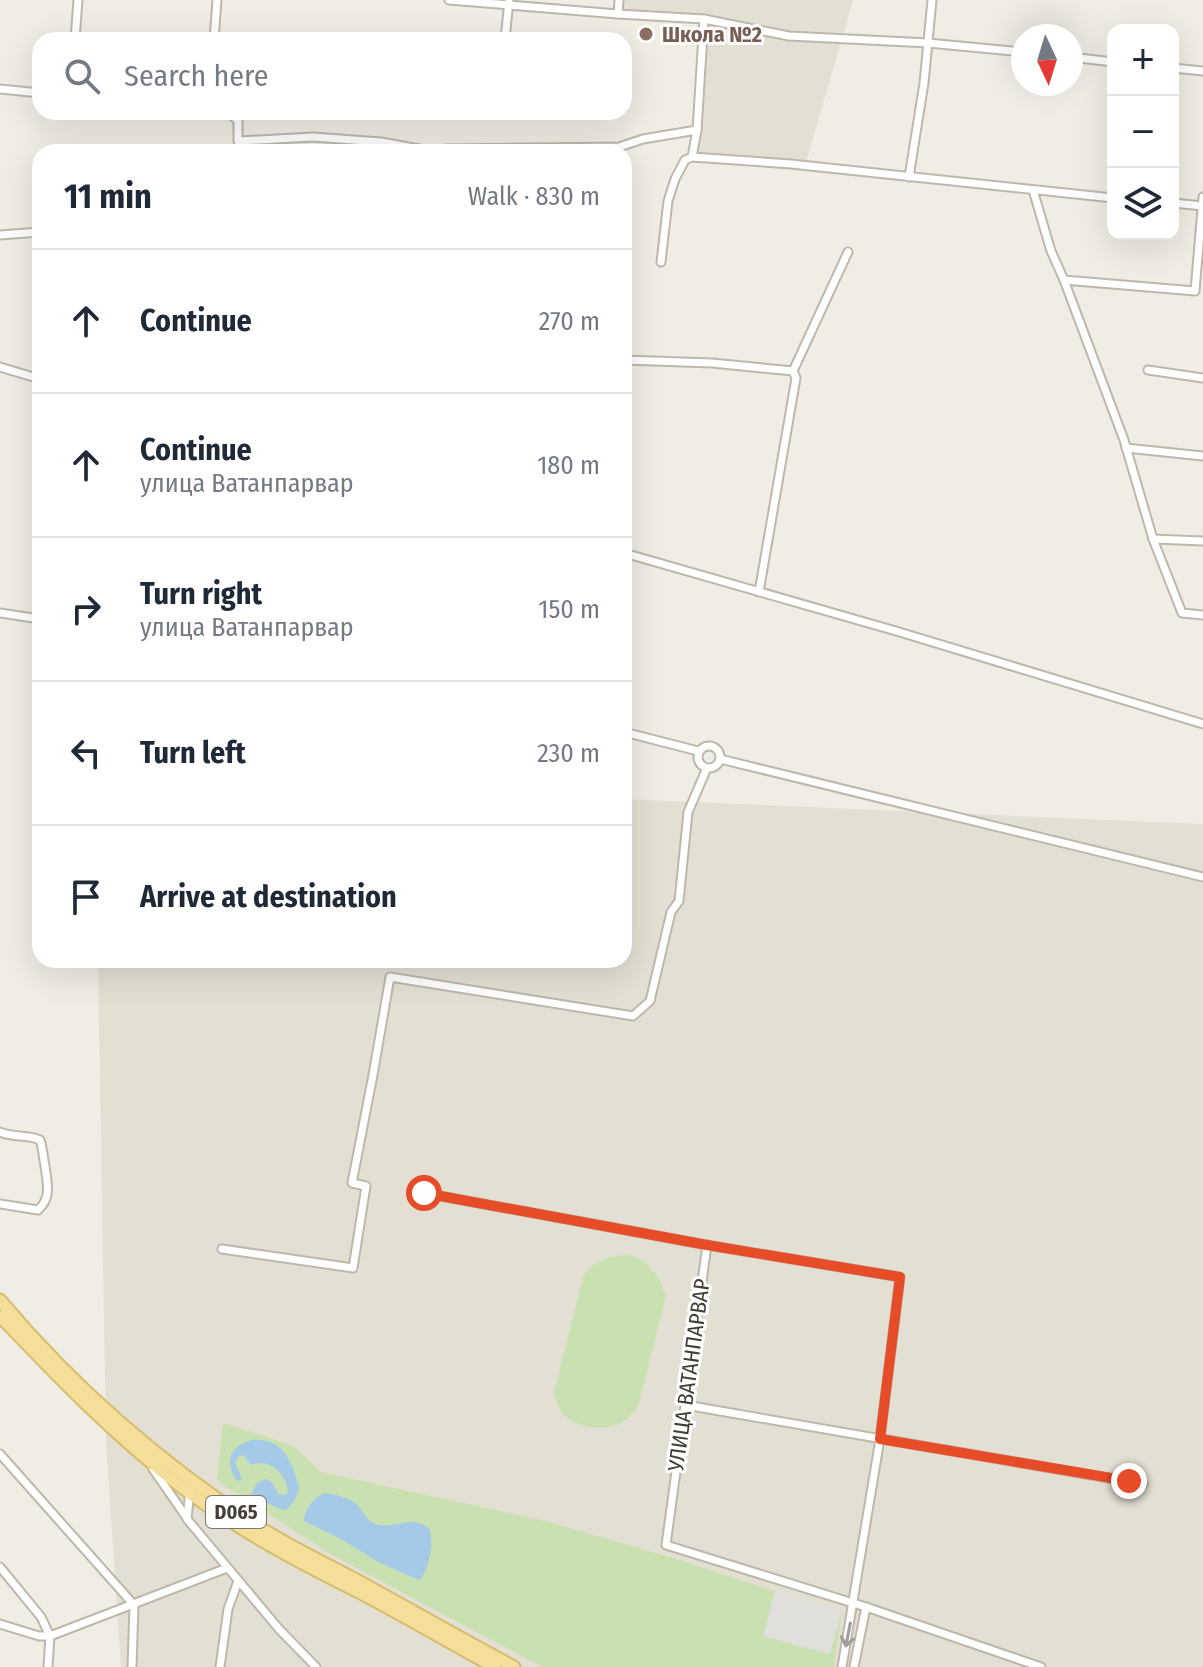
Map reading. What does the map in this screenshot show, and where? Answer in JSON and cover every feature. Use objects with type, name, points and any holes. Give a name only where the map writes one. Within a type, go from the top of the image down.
[{"type":"main road","name":"D065","points":[[0,1300],[55,1361],[123,1424],[191,1480],[279,1539],[514,1667]]},
{"type":"main road","name":"D065","points":[[0,1316],[65,1383],[189,1493],[261,1541],[495,1667]]},
{"type":"street","points":[[76,32],[78,0]]},
{"type":"street","points":[[215,32],[217,0]]},
{"type":"street","points":[[449,0],[704,19],[789,36],[1011,51]]},
{"type":"street","points":[[618,14],[619,0]]},
{"type":"street","points":[[909,177],[924,83],[932,0]]},
{"type":"street","points":[[506,32],[509,3]]},
{"type":"street","points":[[692,157],[697,130],[704,19]]},
{"type":"street","points":[[1083,58],[1107,61]]},
{"type":"street","points":[[1179,69],[1203,71]]},
{"type":"street","points":[[0,89],[32,92]]},
{"type":"street","points":[[237,120],[238,141],[313,137],[391,144]]},
{"type":"street","points":[[628,144],[697,130]]},
{"type":"street","points":[[661,262],[668,201],[685,160],[692,157],[791,164],[1107,197]]},
{"type":"street","points":[[1033,190],[1051,251],[1126,448],[1153,539],[1182,613],[1203,615]]},
{"type":"street","points":[[1064,280],[1199,292],[1203,197]]},
{"type":"street","points":[[1179,204],[1202,206]]},
{"type":"street","points":[[0,235],[32,233]]},
{"type":"street","points":[[759,592],[796,378],[793,371],[848,252]]},
{"type":"street","points":[[632,360],[712,363],[793,371]]},
{"type":"street","points":[[0,367],[32,377]]},
{"type":"street","points":[[1148,370],[1203,378]]},
{"type":"street","points":[[1126,448],[1203,456]]},
{"type":"street","points":[[1153,539],[1203,541]]},
{"type":"street","points":[[632,555],[1203,724]]},
{"type":"street","points":[[0,613],[32,618]]},
{"type":"street","points":[[632,734],[698,751]]},
{"type":"street","points":[[704,746],[714,747],[720,759],[714,767],[707,768],[698,762],[698,751],[704,746]]},
{"type":"street","points":[[720,759],[1203,877]]},
{"type":"street","points":[[222,1249],[353,1268],[366,1186],[352,1183],[390,977],[633,1016],[650,1001],[671,912],[679,901],[688,812],[707,768]]},
{"type":"street","points":[[0,1132],[40,1140],[48,1187],[46,1201],[38,1210],[0,1204]]},
{"type":"street","points":[[424,1193],[900,1277],[880,1439],[842,1667]]},
{"type":"street","name":"УЛИЦА ВАТАНПАРВАР","points":[[707,1245],[666,1545],[854,1603],[1041,1667]]},
{"type":"street","points":[[685,1405],[1143,1484]]},
{"type":"street","points":[[0,1454],[134,1605],[132,1667]]},
{"type":"street","points":[[145,1457],[187,1519],[279,1629],[316,1667]]},
{"type":"street","points":[[187,1519],[191,1480]]},
{"type":"street","points":[[0,1567],[41,1617],[50,1636],[48,1667]]},
{"type":"street","points":[[0,1624],[39,1636],[50,1636],[227,1568]]},
{"type":"street","points":[[220,1667],[228,1609],[238,1581]]},
{"type":"street","points":[[854,1667],[866,1607]]},
{"type":"shaded area","points":[[619,0],[853,0],[805,166],[692,157],[704,19],[618,14]]},
{"type":"shaded area","points":[[632,799],[1203,824],[1203,1667],[121,1667],[106,1441],[98,968],[632,968]]},
{"type":"shaded area","points":[[775,1591],[842,1610],[830,1654],[763,1636]]},
{"type":"green space","points":[[629,1255],[645,1261],[659,1279],[666,1296],[639,1403],[626,1420],[618,1424],[599,1428],[581,1425],[565,1416],[554,1392],[584,1274],[605,1259]]},
{"type":"green space","points":[[223,1423],[296,1448],[321,1472],[545,1521],[842,1610],[834,1667],[542,1667],[332,1555],[217,1481]]},
{"type":"water","points":[[252,1440],[274,1444],[285,1453],[292,1466],[299,1490],[286,1510],[251,1494],[257,1483],[266,1479],[272,1482],[278,1494],[288,1492],[281,1473],[276,1469],[264,1463],[251,1465],[240,1455],[235,1462],[242,1479],[237,1481],[233,1474],[231,1456],[238,1446]]},
{"type":"water","points":[[326,1493],[353,1502],[375,1524],[416,1522],[429,1528],[430,1554],[421,1579],[378,1562],[304,1521],[311,1504]]},
{"type":"place","name":"Школа №2","points":[[646,34]]},
{"type":"route","points":[[424,1193],[900,1277],[880,1439],[1129,1481]]}]
